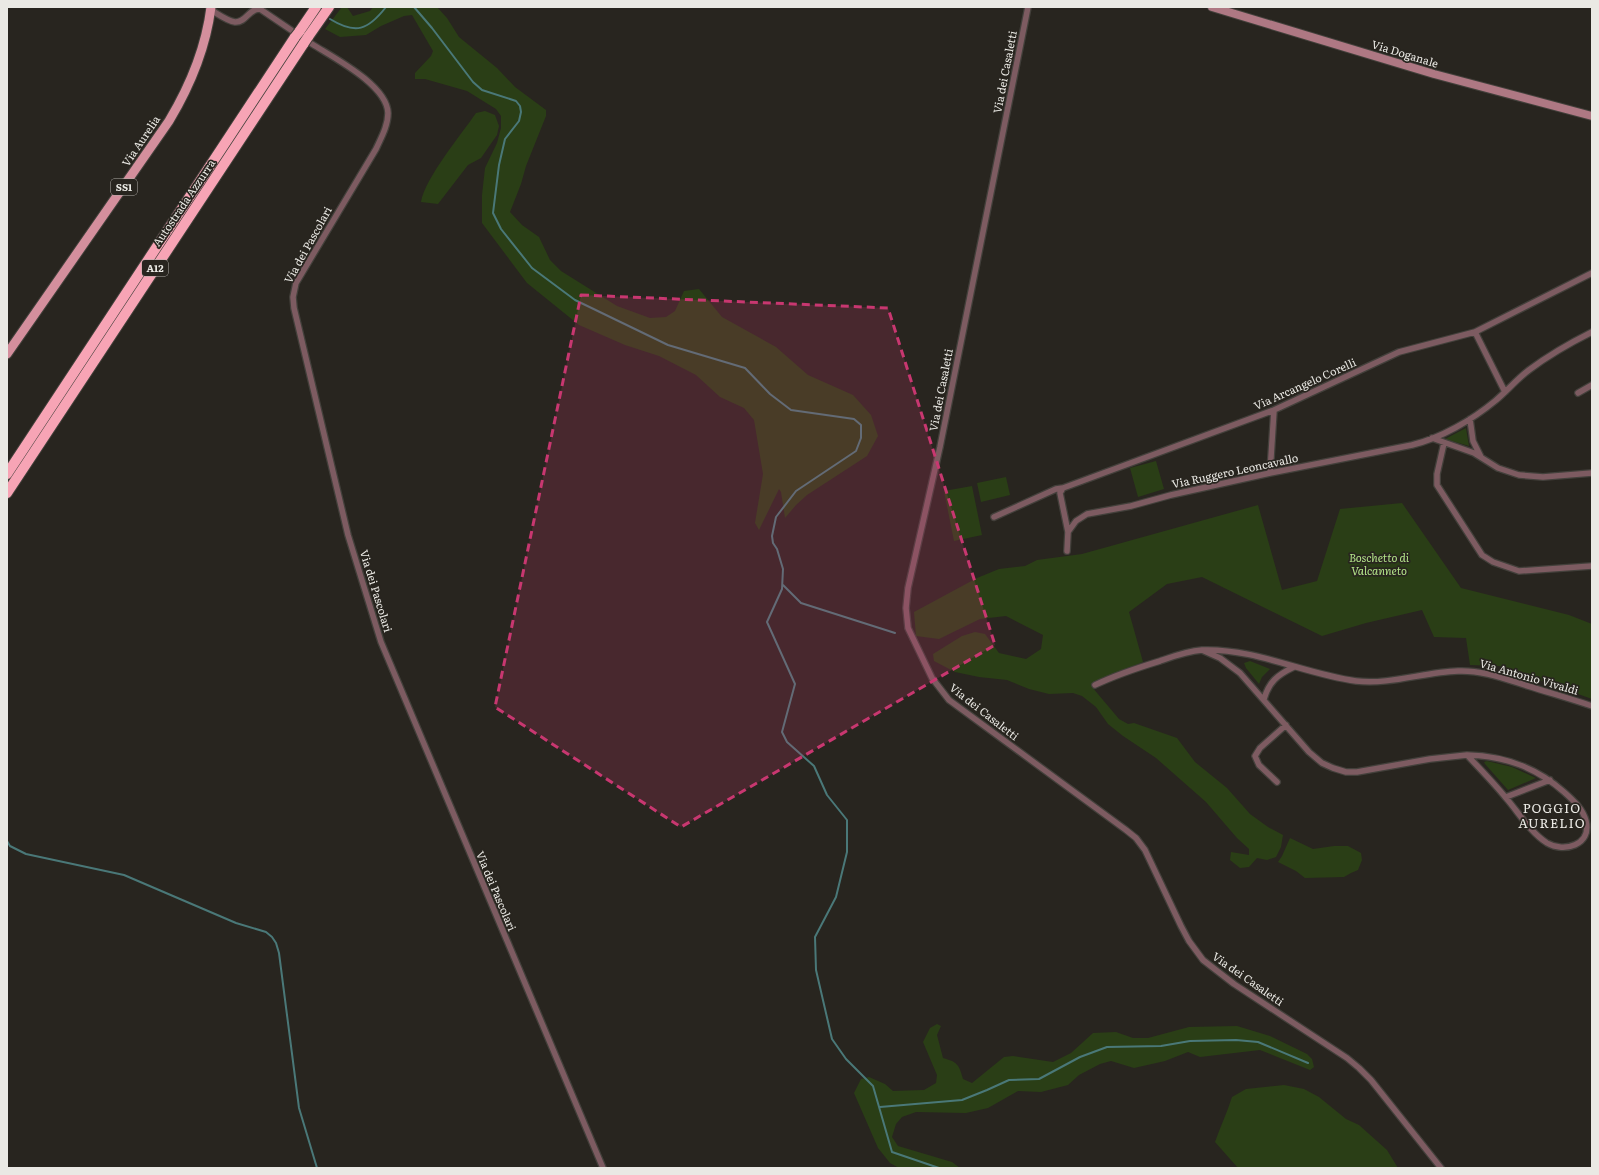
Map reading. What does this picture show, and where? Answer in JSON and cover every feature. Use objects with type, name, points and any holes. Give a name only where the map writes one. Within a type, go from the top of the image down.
[{"type":"highway","name":"Autostrada Azzurra","points":[[7,493],[303,35],[316,7]]},
{"type":"highway","name":"Autostrada Azzurra","points":[[7,474],[303,35],[329,7]]},
{"type":"main road","name":"Via Doganale","points":[[1212,7],[1434,74],[1592,116]]},
{"type":"main road","name":"Via Aurelia","points":[[7,354],[169,121],[183,97],[195,69],[211,9]]},
{"type":"street","name":"Via dei Casaletti","points":[[1028,7],[940,447],[908,588],[906,611],[908,628],[932,678],[949,700],[1126,830],[1140,843],[1180,926],[1203,960],[1229,980],[1344,1056],[1359,1068],[1371,1080],[1441,1168]]},
{"type":"street","name":"Via dei Pascolari","points":[[211,9],[230,20],[237,22],[242,20],[255,9],[260,9],[303,35],[374,86],[384,99],[388,111],[386,125],[376,149],[296,283],[293,297],[294,308],[348,535],[379,636],[388,661],[603,1168]]},
{"type":"street","name":"Via Arcangelo Corelli","points":[[994,517],[1056,489],[1063,488],[1274,410],[1399,352],[1475,332],[1592,273]]},
{"type":"street","points":[[1475,332],[1505,392]]},
{"type":"street","name":"Via Ruggero Leoncavallo","points":[[1068,532],[1076,521],[1087,514],[1131,506],[1171,495],[1270,473],[1409,446],[1432,438],[1470,419],[1492,403],[1522,375],[1542,360],[1592,332]]},
{"type":"street","points":[[1578,393],[1592,386]]},
{"type":"street","points":[[1270,473],[1274,410]]},
{"type":"street","points":[[1470,419],[1473,441],[1481,457]]},
{"type":"street","points":[[1432,438],[1481,457],[1502,470],[1524,476],[1551,477],[1592,473]]},
{"type":"street","points":[[1444,443],[1437,474],[1437,485],[1482,555],[1503,566],[1519,571],[1592,566]]},
{"type":"street","points":[[1063,488],[1060,493],[1068,532],[1067,551]]},
{"type":"street","name":"Via Antonio Vivaldi","points":[[1202,650],[1219,649],[1236,652],[1345,680],[1369,682],[1437,672],[1477,672],[1490,674],[1592,706]]},
{"type":"street","points":[[1095,685],[1136,668],[1188,652],[1202,650],[1216,656],[1234,667],[1315,758],[1326,765],[1343,771],[1361,771],[1430,759],[1467,755],[1494,757],[1513,761],[1550,780],[1572,800],[1585,819],[1587,827],[1582,840],[1574,846],[1559,847],[1546,842],[1534,832],[1506,797],[1467,755]]},
{"type":"street","points":[[1264,699],[1273,679],[1282,672],[1294,667]]},
{"type":"street","points":[[1276,782],[1259,765],[1255,756],[1260,748],[1286,725]]},
{"type":"street","points":[[1506,797],[1550,780]]},
{"type":"highlighted area","points":[[581,295],[888,308],[995,645],[681,827],[495,707]]},
{"type":"green space","points":[[342,7],[347,7],[353,16],[370,11],[373,7],[437,7],[447,18],[459,37],[497,68],[515,87],[546,110],[546,116],[510,212],[522,225],[539,237],[550,260],[561,271],[617,306],[650,318],[666,317],[675,311],[684,291],[699,289],[722,317],[776,347],[808,375],[853,395],[871,415],[878,436],[867,456],[807,495],[785,518],[781,492],[779,489],[759,530],[755,523],[763,474],[754,420],[744,408],[720,397],[696,375],[659,356],[625,345],[579,325],[527,283],[482,223],[482,195],[485,168],[497,143],[501,128],[501,116],[496,109],[467,91],[425,79],[415,79],[415,73],[431,56],[433,51],[412,15],[404,16],[381,26],[366,35],[340,37],[325,29]]},
{"type":"green space","points":[[485,111],[495,115],[499,126],[497,135],[481,158],[468,165],[438,204],[421,202],[429,181],[444,157],[476,113]]},
{"type":"green space","points":[[1466,428],[1469,446],[1445,439]]},
{"type":"green space","points":[[1156,461],[1164,489],[1138,497],[1130,468]]},
{"type":"green space","points":[[1006,477],[1010,495],[981,502],[977,483]]},
{"type":"green space","points":[[972,486],[982,535],[954,541],[944,491]]},
{"type":"green space","name":"Boschetto di Valcanneto","points":[[1402,503],[1461,588],[1569,615],[1592,624],[1592,699],[1499,666],[1470,665],[1466,638],[1434,637],[1422,610],[1366,623],[1322,636],[1202,577],[1167,584],[1129,612],[1143,662],[1105,677],[1092,687],[1119,719],[1128,724],[1134,723],[1177,738],[1195,762],[1227,788],[1250,814],[1268,827],[1283,835],[1281,847],[1276,857],[1267,860],[1257,858],[1249,867],[1240,868],[1230,860],[1231,852],[1249,855],[1249,849],[1237,838],[1206,802],[1156,758],[1108,724],[1096,707],[1082,696],[1073,693],[1049,694],[1029,689],[1007,680],[979,677],[955,672],[934,661],[933,654],[962,636],[975,632],[985,634],[999,653],[1026,659],[1041,649],[1043,635],[1006,616],[980,619],[939,639],[916,636],[914,612],[977,578],[999,569],[1025,566],[1037,560],[1082,554],[1258,505],[1282,590],[1317,581],[1340,509]]},
{"type":"green space","points":[[1250,661],[1270,669],[1262,677],[1259,684],[1246,668],[1244,663]]},
{"type":"green space","points":[[1487,761],[1512,767],[1536,778],[1508,790],[1485,764],[1484,762]]},
{"type":"green space","points":[[1290,838],[1313,849],[1348,846],[1361,853],[1362,860],[1358,870],[1344,877],[1305,878],[1296,871],[1278,862]]},
{"type":"green space","points":[[937,1024],[941,1026],[937,1035],[943,1058],[957,1064],[963,1079],[972,1083],[1004,1057],[1013,1056],[1053,1062],[1071,1053],[1093,1033],[1116,1032],[1133,1038],[1148,1038],[1189,1027],[1237,1026],[1270,1036],[1307,1054],[1312,1059],[1314,1067],[1310,1070],[1260,1050],[1200,1057],[1188,1052],[1165,1061],[1134,1068],[1111,1061],[1100,1064],[1079,1075],[1068,1085],[1041,1092],[1018,1091],[988,1108],[966,1113],[916,1112],[902,1117],[896,1124],[892,1137],[898,1146],[952,1162],[960,1168],[899,1168],[890,1163],[878,1148],[854,1093],[861,1079],[869,1077],[885,1084],[893,1091],[924,1090],[936,1083],[937,1075],[923,1042],[930,1028]]},
{"type":"green space","points":[[1284,1085],[1304,1089],[1319,1097],[1346,1119],[1359,1125],[1387,1150],[1398,1168],[1238,1168],[1215,1142],[1232,1097],[1246,1089]]},
{"type":"waterway","points":[[330,19],[347,27],[361,28],[373,21],[386,7]]},
{"type":"waterway","points":[[414,7],[473,82],[482,90],[516,101],[520,106],[521,112],[519,121],[505,139],[499,165],[493,213],[501,229],[532,268],[575,300],[668,345],[745,368],[770,394],[791,410],[854,419],[861,425],[861,438],[856,451],[796,491],[776,517],[772,536],[773,543],[777,549],[783,569],[782,589],[767,622],[795,684],[782,732],[787,742],[814,766],[827,795],[847,820],[847,852],[836,897],[815,937],[816,970],[832,1039],[846,1059],[873,1086],[892,1152],[939,1168]]},
{"type":"waterway","points":[[783,585],[801,603],[895,633]]},
{"type":"waterway","points":[[7,841],[10,846],[26,854],[124,875],[236,923],[266,932],[272,937],[276,943],[279,953],[299,1108],[317,1168]]},
{"type":"waterway","points":[[880,1107],[962,1100],[1009,1080],[1039,1079],[1080,1057],[1107,1047],[1161,1046],[1190,1041],[1236,1040],[1258,1042],[1308,1063]]},
{"type":"district","name":"POGGIO AURELIO","points":[[1552,816]]}]
